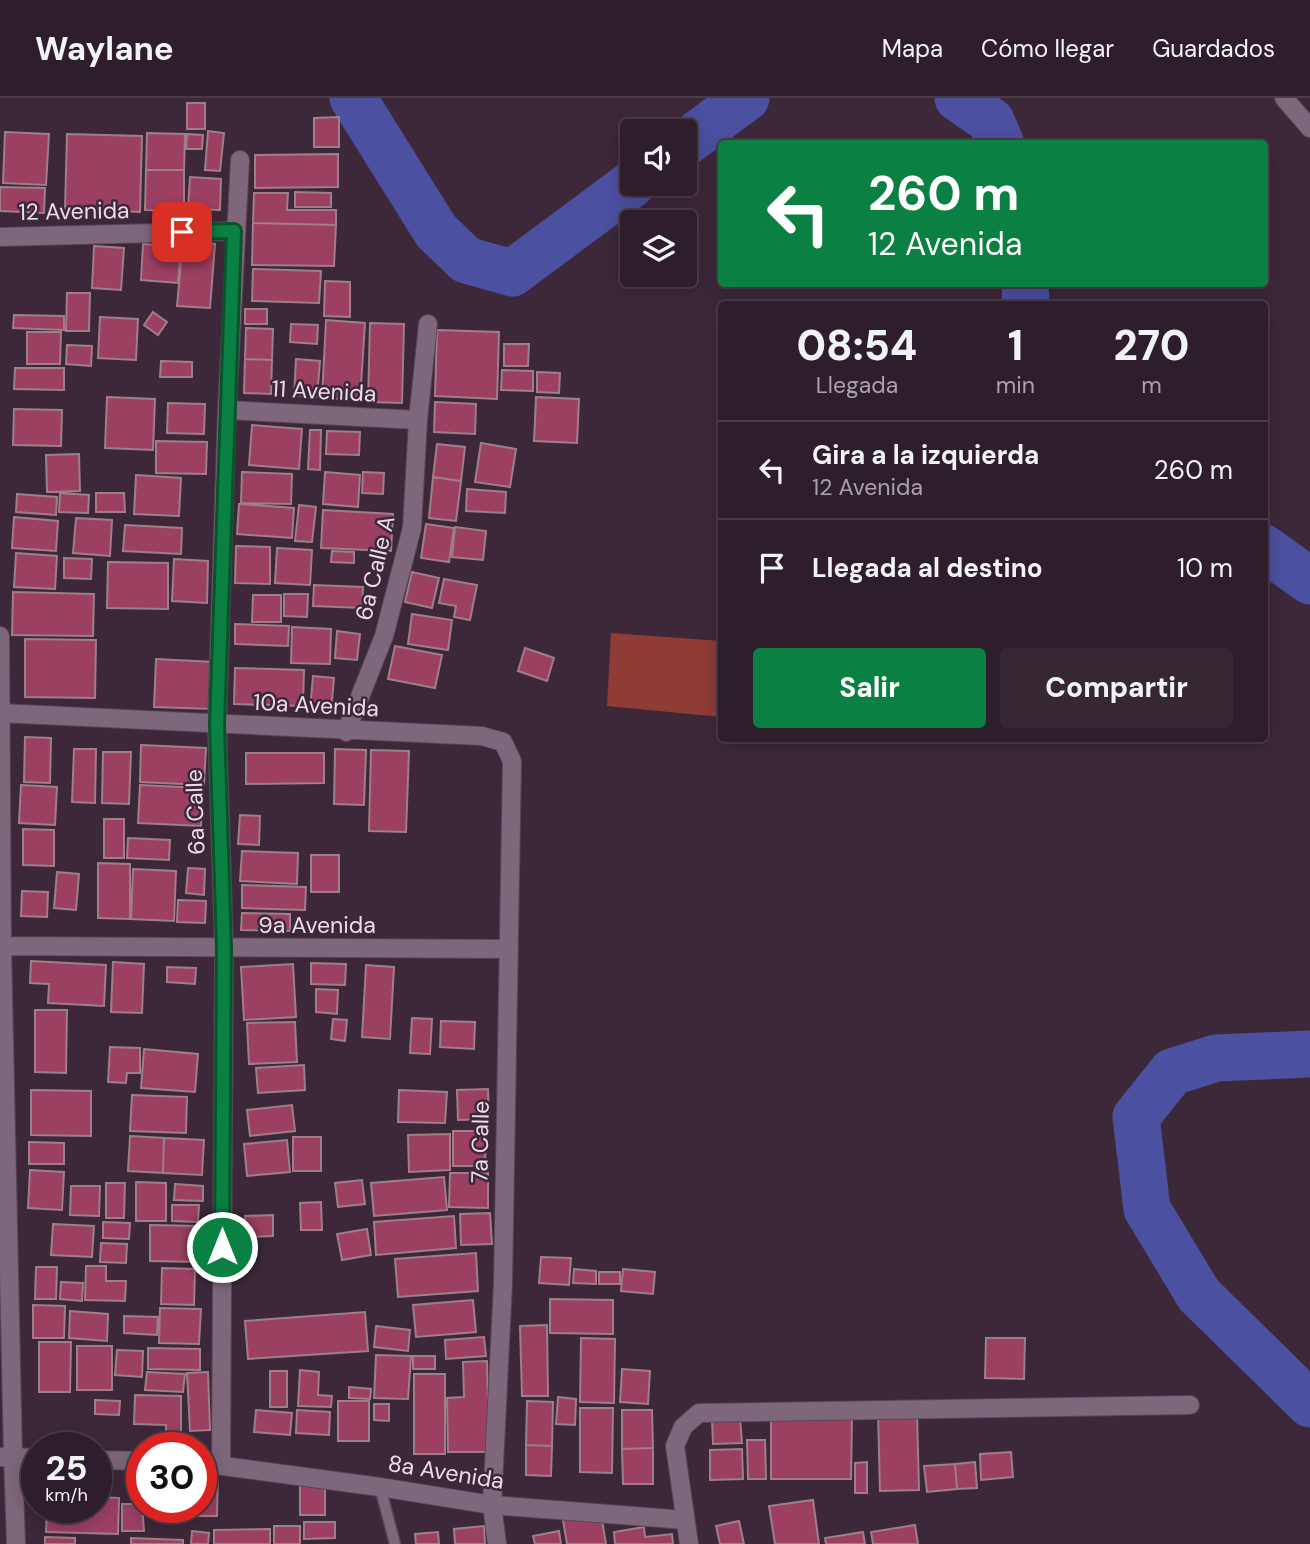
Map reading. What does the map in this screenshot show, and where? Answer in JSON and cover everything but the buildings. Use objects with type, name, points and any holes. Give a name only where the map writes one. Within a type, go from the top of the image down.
[{"type":"street","points":[[1284,98],[1310,128]]},
{"type":"street","name":"6a Calle","points":[[220,1464],[224,949],[217,724],[234,231],[240,160]]},
{"type":"street","name":"12 Avenida","points":[[0,237],[234,231]]},
{"type":"street","name":"6a Calle A","points":[[346,732],[384,636],[412,528],[418,420],[428,324]]},
{"type":"street","name":"11 Avenida","points":[[227,410],[418,420]]},
{"type":"street","points":[[0,636],[6,1457],[16,1544]]},
{"type":"street","name":"10a Avenida","points":[[1,713],[346,732],[482,736],[503,742]]},
{"type":"street","name":"7a Calle","points":[[497,1544],[492,1505],[503,1283],[512,761],[503,742]]},
{"type":"street","name":"9a Avenida","points":[[1,946],[508,949]]},
{"type":"street","points":[[689,1544],[675,1446],[683,1427],[699,1413],[1190,1405]]},
{"type":"street","name":"8a Avenida","points":[[217,1464],[492,1505],[685,1520]]},
{"type":"lane","points":[[380,1487],[395,1544]]},
{"type":"shaded area","points":[[611,633],[718,641],[718,717],[607,706]]},
{"type":"waterway","points":[[353,98],[436,231],[466,260],[512,273],[620,193]]},
{"type":"waterway","points":[[697,134],[746,98]]},
{"type":"waterway","points":[[958,98],[991,121],[999,140]]},
{"type":"waterway","points":[[1025,287],[1026,301]]},
{"type":"waterway","points":[[1268,551],[1310,581]]},
{"type":"waterway","points":[[1310,1054],[1216,1058],[1172,1072],[1136,1117],[1147,1209],[1199,1295],[1310,1404]]},
{"type":"route","points":[[182,232],[234,231],[217,724],[224,949],[222,1247]]}]
